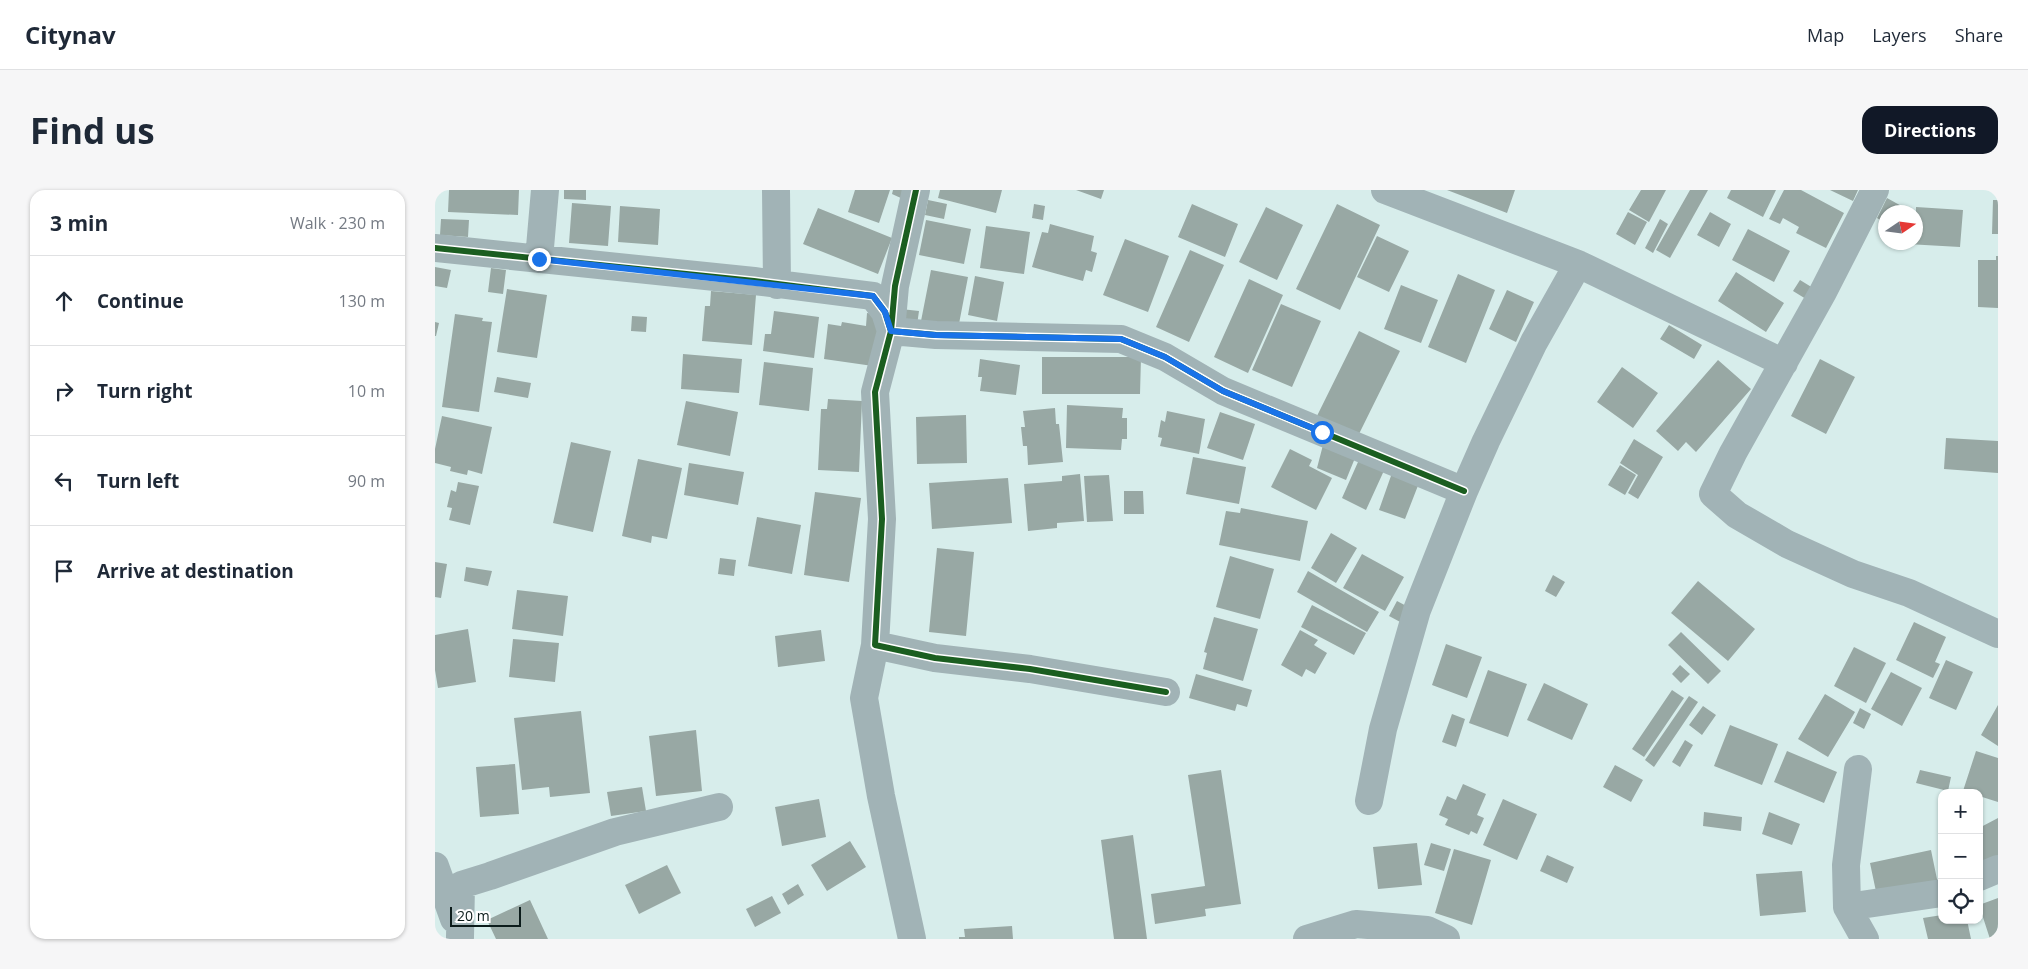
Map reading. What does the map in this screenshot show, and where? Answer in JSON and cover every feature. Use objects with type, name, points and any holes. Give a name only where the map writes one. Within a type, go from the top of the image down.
[{"type":"street","points":[[539,259],[545,190]]},
{"type":"street","points":[[776,190],[777,285]]},
{"type":"street","points":[[912,939],[881,796],[864,698],[875,645],[881,519],[875,392],[891,331],[895,286],[916,190]]},
{"type":"street","points":[[1385,190],[1578,264],[1784,363]]},
{"type":"street","points":[[1875,190],[1823,292],[1733,453],[1713,494],[1737,515],[1787,544],[1853,574],[1909,593],[1998,634]]},
{"type":"street","points":[[435,248],[873,296],[885,312],[891,331]]},
{"type":"street","points":[[1369,801],[1383,729],[1417,610],[1464,491],[1534,342],[1578,264]]},
{"type":"street","points":[[891,331],[935,335],[1121,339],[1165,357],[1223,391],[1464,491]]},
{"type":"street","points":[[875,645],[935,658],[1031,669],[1166,692]]},
{"type":"street","points":[[1858,769],[1846,864],[1847,907],[1865,939]]},
{"type":"street","points":[[452,935],[461,885],[615,832],[719,808]]},
{"type":"street","points":[[435,866],[452,935]]},
{"type":"street","points":[[1983,875],[1998,869]]},
{"type":"street","points":[[1847,907],[1938,893]]},
{"type":"street","points":[[1307,939],[1356,924],[1427,930],[1446,939]]},
{"type":"building","points":[[449,190],[519,190],[518,215],[448,212]]},
{"type":"building","points":[[564,190],[586,190],[586,200],[564,199]]},
{"type":"building","points":[[855,190],[890,190],[879,223],[848,212]]},
{"type":"building","points":[[893,190],[907,190],[903,199],[892,194]]},
{"type":"building","points":[[940,190],[1002,190],[996,213],[938,198]]},
{"type":"building","points":[[1076,190],[1104,190],[1101,199]]},
{"type":"building","points":[[1447,190],[1515,190],[1507,213]]},
{"type":"building","points":[[1641,190],[1666,190],[1649,222],[1629,210]]},
{"type":"building","points":[[1690,190],[1708,190],[1670,258],[1656,250]]},
{"type":"building","points":[[1731,190],[1776,190],[1763,217],[1727,198]]},
{"type":"building","points":[[1784,190],[1801,190],[1844,213],[1826,248],[1796,233],[1799,227],[1783,218],[1780,224],[1769,219]]},
{"type":"building","points":[[1830,190],[1858,190],[1853,201]]},
{"type":"building","points":[[1887,198],[1900,205],[1884,205]]},
{"type":"building","points":[[928,200],[947,204],[944,219],[925,215]]},
{"type":"building","points":[[1993,200],[1998,200],[1998,234],[1992,234]]},
{"type":"building","points":[[572,203],[611,206],[608,246],[569,243]]},
{"type":"building","points":[[1034,204],[1045,206],[1043,220],[1032,218]]},
{"type":"building","points":[[1192,204],[1238,224],[1225,257],[1178,237]]},
{"type":"building","points":[[1337,204],[1380,225],[1340,310],[1296,289]]},
{"type":"building","points":[[620,206],[660,209],[658,245],[618,242]]},
{"type":"building","points":[[1266,207],[1303,225],[1277,280],[1239,262]]},
{"type":"building","points":[[1923,207],[1963,210],[1960,247],[1923,245]]},
{"type":"building","points":[[818,208],[892,238],[878,274],[803,244]]},
{"type":"building","points":[[1628,212],[1647,222],[1635,245],[1616,234]]},
{"type":"building","points":[[1710,212],[1731,224],[1719,247],[1697,235]]},
{"type":"building","points":[[441,219],[469,220],[468,237],[440,235]]},
{"type":"building","points":[[1660,219],[1668,224],[1653,253],[1645,248]]},
{"type":"building","points":[[926,220],[971,229],[964,264],[919,255]]},
{"type":"building","points":[[1050,224],[1094,236],[1091,251],[1097,253],[1092,272],[1086,270],[1083,281],[1032,267],[1042,232],[1048,233]]},
{"type":"building","points":[[986,226],[1030,232],[1024,274],[980,268]]},
{"type":"building","points":[[1748,229],[1790,251],[1774,282],[1732,260]]},
{"type":"building","points":[[1377,236],[1409,251],[1389,292],[1357,277]]},
{"type":"building","points":[[1125,239],[1169,256],[1148,312],[1103,295]]},
{"type":"building","points":[[1190,250],[1224,265],[1189,342],[1156,327]]},
{"type":"building","points":[[1996,256],[1998,256],[1998,308],[1978,307],[1978,260],[1996,260]]},
{"type":"building","points":[[435,267],[451,270],[447,288],[435,286]]},
{"type":"building","points":[[491,268],[506,270],[503,294],[488,292]]},
{"type":"building","points":[[931,270],[968,277],[958,329],[921,321]]},
{"type":"building","points":[[1736,272],[1784,303],[1766,332],[1718,301]]},
{"type":"building","points":[[1458,274],[1495,290],[1466,363],[1428,347]]},
{"type":"building","points":[[975,276],[1004,282],[997,321],[968,315]]},
{"type":"building","points":[[1249,279],[1283,295],[1248,373],[1214,357]]},
{"type":"building","points":[[1800,280],[1813,288],[1806,299],[1793,291]]},
{"type":"building","points":[[1401,285],[1438,300],[1421,343],[1384,329]]},
{"type":"building","points":[[507,289],[547,295],[537,358],[497,352]]},
{"type":"building","points":[[1507,290],[1534,302],[1516,342],[1489,329]]},
{"type":"building","points":[[711,291],[756,295],[752,345],[702,341],[705,306],[710,306]]},
{"type":"building","points":[[1281,304],[1321,321],[1292,387],[1252,370]]},
{"type":"building","points":[[901,309],[919,311],[917,325],[900,322]]},
{"type":"building","points":[[774,311],[819,317],[814,358],[763,351],[765,334],[771,334]]},
{"type":"building","points":[[867,313],[880,315],[873,366],[824,359],[828,324],[841,326],[842,322],[866,326]]},
{"type":"building","points":[[455,314],[483,318],[482,321],[492,322],[479,412],[442,407]]},
{"type":"building","points":[[632,316],[647,317],[646,332],[631,331]]},
{"type":"building","points":[[435,322],[439,323],[436,336],[435,336]]},
{"type":"building","points":[[1669,325],[1702,345],[1694,359],[1660,339]]},
{"type":"building","points":[[1359,331],[1400,351],[1356,440],[1315,420]]},
{"type":"building","points":[[683,354],[742,359],[739,393],[681,389]]},
{"type":"building","points":[[1042,357],[1141,357],[1140,394],[1042,394]]},
{"type":"building","points":[[980,359],[1020,365],[1016,395],[980,391],[982,377],[978,377]]},
{"type":"building","points":[[1820,359],[1855,377],[1826,434],[1791,416]]},
{"type":"building","points":[[1718,360],[1751,389],[1696,452],[1686,442],[1678,451],[1656,431]]},
{"type":"building","points":[[764,362],[813,368],[809,411],[759,405]]},
{"type":"building","points":[[1622,367],[1658,393],[1633,428],[1597,402]]},
{"type":"building","points":[[497,377],[531,383],[528,398],[494,392]]},
{"type":"building","points":[[828,399],[862,401],[859,472],[818,470],[821,409],[827,409]]},
{"type":"building","points":[[686,401],[738,412],[730,456],[677,445]]},
{"type":"building","points":[[1067,405],[1123,408],[1122,418],[1127,418],[1127,439],[1122,439],[1121,450],[1066,448]]},
{"type":"building","points":[[1055,408],[1056,424],[1059,424],[1063,462],[1028,465],[1027,446],[1023,446],[1021,427],[1025,427],[1023,411]]},
{"type":"building","points":[[1167,411],[1205,419],[1199,454],[1160,446],[1162,438],[1158,437],[1161,420],[1165,422]]},
{"type":"building","points":[[1220,412],[1255,424],[1243,460],[1207,448]]},
{"type":"building","points":[[966,415],[967,463],[917,464],[916,417]]},
{"type":"building","points":[[442,416],[492,427],[482,474],[468,470],[467,475],[450,471],[451,467],[435,463],[435,449]]},
{"type":"building","points":[[1946,438],[1998,441],[1998,473],[1944,469]]},
{"type":"building","points":[[1634,439],[1663,457],[1638,499],[1628,493],[1638,475],[1620,463]]},
{"type":"building","points":[[571,442],[611,451],[593,532],[553,523]]},
{"type":"building","points":[[1323,445],[1355,458],[1346,480],[1317,468]]},
{"type":"building","points":[[1290,449],[1312,460],[1309,466],[1332,478],[1316,510],[1271,487]]},
{"type":"building","points":[[1362,453],[1387,464],[1366,510],[1342,498]]},
{"type":"building","points":[[1193,457],[1246,467],[1239,504],[1186,494]]},
{"type":"building","points":[[638,459],[682,468],[667,539],[652,536],[651,543],[622,536]]},
{"type":"building","points":[[689,463],[744,472],[738,505],[684,495]]},
{"type":"building","points":[[1620,465],[1636,475],[1625,495],[1608,485]]},
{"type":"building","points":[[1392,473],[1419,483],[1405,519],[1379,510]]},
{"type":"building","points":[[1080,474],[1084,521],[1057,523],[1057,528],[1028,531],[1024,484],[1062,481],[1062,476]]},
{"type":"building","points":[[1109,475],[1113,521],[1087,522],[1084,476]]},
{"type":"building","points":[[1008,478],[1012,523],[932,529],[929,483]]},
{"type":"building","points":[[458,482],[479,486],[470,525],[449,520],[452,508],[447,507],[451,490],[456,492]]},
{"type":"building","points":[[1124,491],[1143,491],[1144,514],[1124,514]]},
{"type":"building","points":[[815,492],[861,498],[849,582],[804,575]]},
{"type":"building","points":[[1241,508],[1308,521],[1300,561],[1219,545],[1226,511],[1240,513]]},
{"type":"building","points":[[757,517],[801,525],[792,574],[748,566]]},
{"type":"building","points":[[1331,533],[1357,548],[1336,583],[1311,568]]},
{"type":"building","points":[[937,548],[974,552],[966,636],[929,632]]},
{"type":"building","points":[[1362,554],[1404,577],[1385,611],[1343,588]]},
{"type":"building","points":[[1230,556],[1274,569],[1260,619],[1216,607]]},
{"type":"building","points":[[720,558],[736,560],[734,576],[718,574]]},
{"type":"building","points":[[435,562],[447,564],[441,598],[435,597]]},
{"type":"building","points":[[466,567],[492,571],[488,586],[464,581]]},
{"type":"building","points":[[1308,571],[1379,612],[1367,632],[1297,592]]},
{"type":"building","points":[[1553,575],[1565,582],[1556,597],[1545,591]]},
{"type":"building","points":[[1698,581],[1755,629],[1728,661],[1671,613]]},
{"type":"building","points":[[517,590],[568,596],[563,636],[512,629]]},
{"type":"building","points":[[1397,601],[1412,609],[1404,624],[1389,616]]},
{"type":"building","points":[[1312,605],[1366,633],[1354,655],[1301,627]]},
{"type":"building","points":[[1214,617],[1258,629],[1243,681],[1203,669],[1207,653],[1204,652]]},
{"type":"building","points":[[1914,622],[1946,637],[1935,662],[1940,664],[1933,678],[1896,660]]},
{"type":"building","points":[[468,629],[476,682],[438,688],[435,670],[435,635]]},
{"type":"building","points":[[821,630],[825,661],[778,667],[775,636]]},
{"type":"building","points":[[1300,630],[1318,640],[1314,645],[1327,653],[1315,674],[1306,669],[1302,677],[1281,665]]},
{"type":"building","points":[[1681,632],[1721,671],[1708,684],[1668,645]]},
{"type":"building","points":[[513,639],[559,643],[555,682],[509,677]]},
{"type":"building","points":[[1446,644],[1482,657],[1467,698],[1432,685]]},
{"type":"building","points":[[1854,647],[1886,663],[1866,703],[1834,686]]},
{"type":"building","points":[[1946,660],[1973,672],[1956,710],[1929,698]]},
{"type":"building","points":[[1680,665],[1690,674],[1681,683],[1672,674]]},
{"type":"building","points":[[1488,670],[1527,684],[1508,737],[1469,723]]},
{"type":"building","points":[[1891,672],[1922,688],[1902,726],[1871,709]]},
{"type":"building","points":[[1196,674],[1252,690],[1247,707],[1237,704],[1235,711],[1189,698]]},
{"type":"building","points":[[1544,683],[1588,704],[1572,740],[1527,720]]},
{"type":"building","points":[[1672,690],[1684,698],[1644,757],[1632,749]]},
{"type":"building","points":[[1825,694],[1855,712],[1828,757],[1798,739]]},
{"type":"building","points":[[1689,696],[1698,702],[1654,767],[1645,760]]},
{"type":"building","points":[[1998,705],[1998,746],[1981,735]]},
{"type":"building","points":[[1703,706],[1716,715],[1702,735],[1689,725]]},
{"type":"building","points":[[1860,708],[1871,714],[1864,729],[1853,723]]},
{"type":"building","points":[[581,711],[590,793],[550,797],[549,787],[522,790],[514,718]]},
{"type":"building","points":[[1452,714],[1465,719],[1456,747],[1442,742]]},
{"type":"building","points":[[1730,725],[1778,744],[1762,785],[1714,766]]},
{"type":"building","points":[[696,730],[702,791],[656,796],[649,736]]},
{"type":"building","points":[[1685,740],[1693,745],[1680,767],[1672,762]]},
{"type":"building","points":[[1787,751],[1837,772],[1824,803],[1774,782]]},
{"type":"building","points":[[1976,751],[1998,758],[1998,802],[1983,797],[1983,789],[1964,789]]},
{"type":"building","points":[[515,764],[519,814],[480,817],[476,767]]},
{"type":"building","points":[[1615,765],[1643,780],[1631,802],[1603,787]]},
{"type":"building","points":[[1221,770],[1241,904],[1205,909],[1206,916],[1155,924],[1151,894],[1205,886],[1188,775]]},
{"type":"building","points":[[1920,770],[1951,777],[1948,789],[1940,789],[1916,783]]},
{"type":"building","points":[[1463,784],[1486,794],[1477,815],[1484,818],[1477,834],[1471,831],[1469,835],[1445,825],[1448,819],[1439,815],[1447,796],[1456,800]]},
{"type":"building","points":[[642,787],[646,811],[611,816],[607,792]]},
{"type":"building","points":[[819,799],[826,837],[782,846],[775,807]]},
{"type":"building","points":[[1503,799],[1537,814],[1517,860],[1483,845]]},
{"type":"building","points":[[1704,812],[1742,817],[1741,831],[1703,826]]},
{"type":"building","points":[[1769,812],[1800,824],[1792,845],[1762,834]]},
{"type":"building","points":[[1998,818],[1998,858],[1983,865],[1983,834],[1983,826]]},
{"type":"building","points":[[1133,835],[1147,939],[1114,939],[1101,840]]},
{"type":"building","points":[[850,841],[866,867],[827,891],[811,865]]},
{"type":"building","points":[[1417,843],[1422,885],[1378,889],[1373,847]]},
{"type":"building","points":[[1431,843],[1451,849],[1444,871],[1424,865]]},
{"type":"building","points":[[1454,849],[1491,860],[1472,925],[1435,913]]},
{"type":"building","points":[[1931,850],[1938,889],[1878,901],[1870,863]]},
{"type":"building","points":[[1547,855],[1574,867],[1567,883],[1540,871]]},
{"type":"building","points":[[667,865],[681,893],[639,914],[625,885]]},
{"type":"building","points":[[1802,871],[1806,912],[1760,916],[1756,874]]},
{"type":"building","points":[[798,884],[804,895],[788,905],[782,894]]},
{"type":"building","points":[[772,896],[781,913],[755,927],[746,909]]},
{"type":"building","points":[[1998,898],[1998,939],[1990,939],[1983,917],[1983,904]]},
{"type":"building","points":[[530,900],[548,939],[496,939],[487,920]]},
{"type":"building","points":[[1938,916],[1938,924],[1968,924],[1971,939],[1928,939],[1923,918]]},
{"type":"building","points":[[1012,926],[1013,939],[959,939],[959,937],[965,937],[964,929]]},
{"type":"cycle path","points":[[916,190],[895,286],[891,331],[875,392],[882,519],[875,645],[935,658],[1030,669],[1166,692]]},
{"type":"cycle path","points":[[435,248],[754,281],[873,296],[885,312],[891,331],[936,335],[1121,339],[1165,357],[1223,391],[1464,491]]},
{"type":"route","points":[[539,259],[753,281],[873,296],[885,312],[891,331],[935,335],[1121,339],[1165,357],[1223,391],[1322,432]]}]
